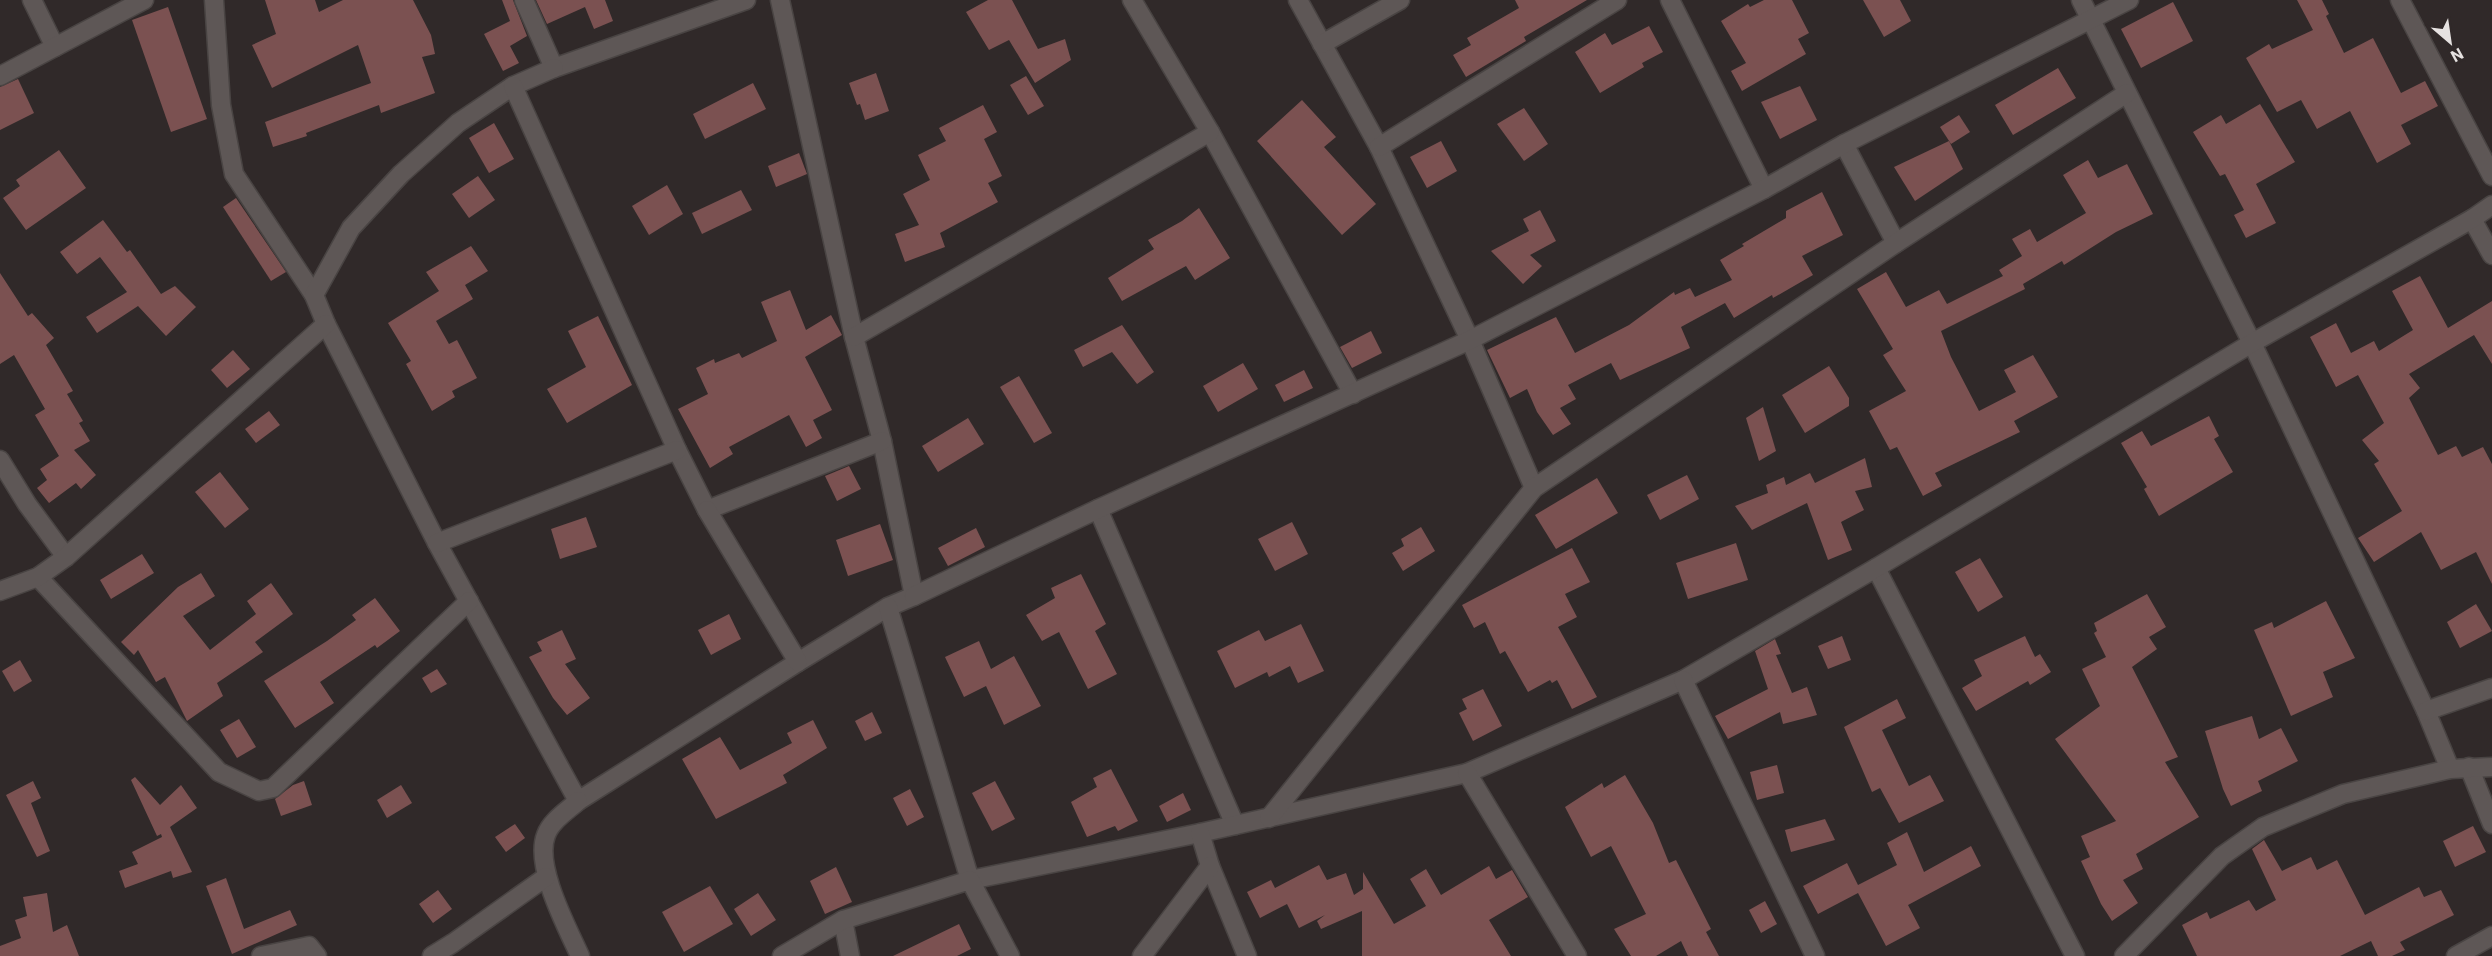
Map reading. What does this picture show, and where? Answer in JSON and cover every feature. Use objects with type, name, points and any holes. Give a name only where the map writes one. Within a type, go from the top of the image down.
[{"type":"street","points":[[32,0],[55,47]]},
{"type":"street","points":[[0,76],[144,0]]},
{"type":"street","points":[[214,0],[221,105],[234,174],[314,295],[326,324],[437,543],[578,801]]},
{"type":"street","points":[[524,0],[554,68]]},
{"type":"street","points":[[314,295],[351,228],[401,174],[458,123],[513,86],[554,68],[746,0]]},
{"type":"street","points":[[780,0],[854,337],[882,441],[914,596]]},
{"type":"street","points":[[1132,0],[1210,132],[1353,394]]},
{"type":"street","points":[[1298,0],[1379,147],[1470,339],[1534,488]]},
{"type":"street","points":[[1322,44],[1400,0]]},
{"type":"street","points":[[1379,147],[1617,0]]},
{"type":"street","points":[[1670,0],[1764,189]]},
{"type":"street","points":[[2081,0],[2252,343],[2426,711],[2450,769]]},
{"type":"street","points":[[580,956],[546,877],[545,837],[550,827],[578,801],[798,662],[888,607],[1470,339],[1764,189],[1844,144],[2129,0]]},
{"type":"street","points":[[2400,0],[2492,176]]},
{"type":"street","points":[[513,86],[677,450],[707,510],[798,662]]},
{"type":"street","points":[[1269,818],[1534,488],[1896,243],[2127,93]]},
{"type":"street","points":[[854,337],[1210,132]]},
{"type":"street","points":[[1844,144],[1896,243]]},
{"type":"street","points":[[782,956],[843,920],[970,880],[1200,833],[1467,774],[1683,680],[1876,568],[2252,343],[2472,219],[2492,205]]},
{"type":"street","points":[[2472,219],[2492,255]]},
{"type":"street","points":[[0,591],[38,577],[66,558],[326,324]]},
{"type":"street","points":[[707,510],[882,441]]},
{"type":"street","points":[[437,543],[677,450]]},
{"type":"street","points":[[0,460],[27,504],[66,558]]},
{"type":"street","points":[[1098,509],[1235,825]]},
{"type":"street","points":[[1876,568],[2075,956]]},
{"type":"street","points":[[38,577],[219,772],[259,791],[273,788],[469,601]]},
{"type":"street","points":[[888,607],[970,880],[1010,956]]},
{"type":"street","points":[[1683,680],[1815,956]]},
{"type":"street","points":[[2426,711],[2492,688]]},
{"type":"street","points":[[2469,767],[2492,824]]},
{"type":"street","points":[[2124,956],[2222,856],[2263,827],[2343,794],[2450,769],[2492,767]]},
{"type":"street","points":[[1467,774],[1577,956]]},
{"type":"street","points":[[1200,833],[1210,866],[1247,956]]},
{"type":"street","points":[[1142,956],[1210,866]]},
{"type":"street","points":[[432,956],[463,937],[546,877]]},
{"type":"street","points":[[843,920],[850,956]]},
{"type":"street","points":[[2456,956],[2492,936]]},
{"type":"street","points":[[261,956],[309,946],[317,956]]},
{"type":"building","points":[[265,0],[315,0],[319,12],[343,0],[413,0],[431,35],[435,54],[422,57],[435,93],[381,113],[379,105],[306,133],[307,136],[273,147],[265,122],[371,83],[358,45],[272,88],[252,45],[276,34]]},
{"type":"building","points":[[502,0],[513,0],[527,36],[510,46],[519,63],[503,71],[484,34],[510,21]]},
{"type":"building","points":[[536,0],[605,0],[613,21],[594,29],[585,7],[547,24]]},
{"type":"building","points":[[988,0],[1012,0],[1038,49],[1065,39],[1071,60],[1035,83],[1009,40],[989,50],[966,12]]},
{"type":"building","points":[[1515,0],[1587,0],[1524,37],[1526,41],[1466,77],[1453,55],[1471,45],[1467,38],[1519,8]]},
{"type":"building","points":[[1764,0],[1792,0],[1809,33],[1798,39],[1806,54],[1742,91],[1731,71],[1746,63],[1721,21],[1748,4],[1750,7]]},
{"type":"building","points":[[1863,0],[1900,0],[1911,21],[1884,37]]},
{"type":"building","points":[[2297,0],[2322,0],[2329,14],[2326,16],[2344,53],[2373,38],[2401,93],[2425,81],[2438,106],[2401,125],[2411,144],[2377,163],[2350,111],[2317,129],[2301,100],[2277,112],[2246,58],[2269,44],[2272,49],[2313,30]]},
{"type":"building","points":[[2173,2],[2193,41],[2141,68],[2121,29]]},
{"type":"building","points":[[168,7],[207,119],[171,132],[132,20]]},
{"type":"building","points":[[1649,26],[1663,52],[1642,63],[1644,67],[1600,93],[1575,52],[1605,33],[1612,45]]},
{"type":"building","points":[[2058,68],[2076,98],[2013,135],[1995,105]]},
{"type":"building","points":[[876,73],[889,111],[865,120],[849,83]]},
{"type":"building","points":[[1026,76],[1044,106],[1028,115],[1010,85]]},
{"type":"building","points":[[18,79],[34,113],[0,130],[0,87]]},
{"type":"building","points":[[753,83],[766,109],[705,139],[693,114]]},
{"type":"building","points":[[1800,86],[1817,120],[1780,139],[1761,102]]},
{"type":"building","points":[[1302,100],[1336,137],[1324,147],[1376,204],[1342,235],[1257,141]]},
{"type":"building","points":[[2260,104],[2295,162],[2256,184],[2276,223],[2246,238],[2234,215],[2244,210],[2225,174],[2220,176],[2193,132],[2221,115],[2226,124]]},
{"type":"building","points":[[983,105],[997,132],[984,139],[1002,176],[988,183],[998,202],[940,233],[945,247],[905,262],[895,234],[919,225],[903,194],[930,180],[918,155],[946,141],[939,128]]},
{"type":"building","points":[[1524,108],[1548,144],[1524,161],[1497,124]]},
{"type":"building","points":[[1959,115],[1970,132],[1951,144],[1940,127]]},
{"type":"building","points":[[494,123],[514,159],[489,173],[469,138]]},
{"type":"building","points":[[1441,141],[1457,171],[1427,188],[1410,157]]},
{"type":"building","points":[[1949,141],[1963,169],[1915,201],[1894,167]]},
{"type":"building","points":[[59,150],[86,188],[26,230],[3,198],[20,186],[16,180]]},
{"type":"building","points":[[799,153],[807,174],[776,187],[768,166]]},
{"type":"building","points":[[2088,160],[2098,178],[2127,164],[2153,214],[2116,232],[2064,265],[2062,261],[2023,284],[2025,289],[1941,331],[1951,357],[1979,411],[2016,392],[2004,370],[2033,355],[2058,397],[2014,421],[2020,432],[1935,473],[1942,486],[1923,496],[1897,447],[1890,450],[1869,411],[1906,391],[1883,355],[1893,349],[1857,289],[1886,272],[1906,307],[1939,290],[1947,304],[2003,276],[1999,270],[2022,256],[2012,239],[2030,229],[2037,242],[2086,213],[2063,175]]},
{"type":"building","points":[[478,176],[495,200],[469,218],[452,194]]},
{"type":"building","points":[[667,185],[683,214],[649,235],[632,206]]},
{"type":"building","points":[[741,190],[752,210],[702,234],[692,213]]},
{"type":"building","points":[[1822,192],[1843,235],[1802,256],[1813,275],[1773,298],[1772,295],[1734,318],[1725,303],[1681,327],[1690,348],[1620,380],[1611,363],[1568,385],[1576,399],[1560,408],[1571,424],[1553,435],[1537,412],[1527,389],[1510,398],[1487,350],[1556,317],[1575,353],[1629,325],[1674,292],[1675,295],[1690,288],[1695,297],[1732,280],[1720,260],[1786,218],[1786,211]]},
{"type":"building","points":[[236,198],[286,272],[271,281],[223,207]]},
{"type":"building","points":[[1199,208],[1230,258],[1195,280],[1186,266],[1122,301],[1108,278],[1154,249],[1148,240],[1182,221]]},
{"type":"building","points":[[1540,210],[1556,241],[1530,255],[1542,266],[1523,284],[1491,251],[1529,231],[1523,219]]},
{"type":"building","points":[[103,220],[127,252],[130,250],[161,294],[175,286],[196,307],[166,336],[138,306],[97,333],[86,317],[127,292],[100,257],[77,274],[60,252]]},
{"type":"building","points":[[471,246],[488,271],[465,285],[473,299],[436,321],[449,344],[457,340],[477,378],[452,391],[455,397],[432,411],[406,364],[411,361],[388,323],[439,291],[426,272]]},
{"type":"building","points":[[0,273],[28,316],[32,313],[54,338],[46,345],[73,391],[67,394],[83,421],[79,423],[90,441],[74,450],[96,475],[81,489],[76,483],[49,503],[37,488],[47,480],[40,469],[59,456],[35,415],[45,409],[14,355],[0,364]]},
{"type":"building","points":[[2420,276],[2448,328],[2492,301],[2492,364],[2474,335],[2409,374],[2420,388],[2409,398],[2438,455],[2456,446],[2462,457],[2483,447],[2492,464],[2492,584],[2476,552],[2441,570],[2421,532],[2374,562],[2358,538],[2402,511],[2374,464],[2379,461],[2362,440],[2384,423],[2358,375],[2336,387],[2310,337],[2336,323],[2351,353],[2374,341],[2379,351],[2413,330],[2392,291]]},
{"type":"building","points":[[790,290],[806,330],[831,315],[842,335],[805,357],[832,410],[813,420],[822,438],[806,447],[789,415],[729,447],[733,454],[710,468],[678,409],[708,394],[696,368],[714,359],[715,363],[739,353],[742,358],[777,341],[761,302]]},
{"type":"building","points":[[598,316],[632,385],[567,423],[547,389],[586,367],[568,331]]},
{"type":"building","points":[[1122,325],[1154,372],[1137,384],[1112,352],[1083,367],[1074,350]]},
{"type":"building","points":[[1371,331],[1382,353],[1352,368],[1340,347]]},
{"type":"building","points":[[233,350],[250,369],[227,388],[211,370]]},
{"type":"building","points":[[1243,363],[1258,389],[1218,412],[1203,386]]},
{"type":"building","points":[[1829,366],[1849,398],[1849,406],[1805,433],[1782,395]]},
{"type":"building","points":[[1304,370],[1313,388],[1284,402],[1275,385]]},
{"type":"building","points":[[1019,376],[1052,433],[1034,443],[1000,387]]},
{"type":"building","points":[[1763,407],[1776,451],[1759,461],[1746,418]]},
{"type":"building","points":[[269,411],[280,425],[256,443],[245,429]]},
{"type":"building","points":[[2209,416],[2219,436],[2214,439],[2233,472],[2159,516],[2144,489],[2147,487],[2121,443],[2142,431],[2151,446]]},
{"type":"building","points":[[968,418],[984,444],[938,472],[922,446]]},
{"type":"building","points":[[1865,458],[1872,487],[1855,491],[1864,510],[1841,522],[1852,550],[1828,560],[1807,503],[1752,530],[1735,506],[1768,493],[1766,485],[1784,477],[1786,485],[1810,473],[1815,483]]},
{"type":"building","points":[[849,466],[861,489],[837,501],[825,476]]},
{"type":"building","points":[[220,472],[249,509],[225,528],[195,492]]},
{"type":"building","points":[[1687,475],[1699,499],[1660,520],[1647,495]]},
{"type":"building","points":[[1597,478],[1618,513],[1556,549],[1535,515]]},
{"type":"building","points":[[586,517],[597,547],[560,559],[551,529]]},
{"type":"building","points":[[1292,522],[1308,554],[1275,571],[1258,539]]},
{"type":"building","points":[[880,524],[893,560],[848,576],[836,540]]},
{"type":"building","points":[[1421,527],[1435,551],[1403,571],[1392,553],[1404,546],[1401,539]]},
{"type":"building","points":[[976,528],[985,547],[948,566],[938,548]]},
{"type":"building","points":[[1736,543],[1748,580],[1688,599],[1676,563]]},
{"type":"building","points":[[1572,548],[1590,582],[1565,594],[1577,617],[1558,627],[1597,697],[1572,709],[1557,680],[1552,683],[1550,680],[1528,692],[1505,651],[1500,654],[1485,622],[1474,628],[1462,605]]},
{"type":"building","points":[[142,554],[154,573],[111,599],[100,580]]},
{"type":"building","points":[[1980,558],[2003,597],[1978,612],[1955,572]]},
{"type":"building","points":[[201,573],[215,596],[183,616],[210,650],[256,614],[247,601],[271,583],[293,614],[255,642],[263,652],[217,683],[223,696],[187,721],[165,677],[156,682],[138,650],[134,655],[121,642],[178,587]]},
{"type":"building","points":[[1081,574],[1106,624],[1095,631],[1117,674],[1088,689],[1059,632],[1042,641],[1026,615],[1055,598],[1051,588]]},
{"type":"building","points":[[2147,594],[2166,627],[2149,637],[2157,649],[2132,667],[2178,757],[2165,762],[2199,817],[2136,854],[2143,869],[2123,880],[2138,903],[2112,921],[2101,904],[2081,861],[2090,857],[2081,836],[2116,821],[2055,739],[2100,706],[2082,669],[2106,657],[2094,633],[2097,631],[2094,623]]},
{"type":"building","points":[[375,598],[400,631],[377,648],[375,645],[320,682],[334,703],[295,728],[264,681],[356,620],[352,615]]},
{"type":"building","points":[[2326,601],[2355,658],[2323,672],[2333,697],[2291,716],[2254,630],[2272,622],[2274,628]]},
{"type":"building","points":[[2476,604],[2492,631],[2460,648],[2447,622]]},
{"type":"building","points":[[729,614],[741,639],[711,655],[698,630]]},
{"type":"building","points":[[1301,624],[1324,671],[1298,683],[1290,666],[1269,677],[1267,672],[1235,688],[1217,651],[1259,630],[1265,641]]},
{"type":"building","points":[[562,630],[576,659],[565,664],[590,698],[567,715],[553,698],[529,657],[542,651],[537,642]]},
{"type":"building","points":[[1842,636],[1851,660],[1828,669],[1818,646]]},
{"type":"building","points":[[2025,636],[2035,657],[2040,654],[2051,672],[2030,685],[2028,681],[1976,711],[1962,688],[1982,676],[1974,660]]},
{"type":"building","points":[[1775,639],[1781,654],[1776,655],[1792,693],[1807,687],[1817,715],[1783,724],[1780,712],[1728,739],[1715,716],[1768,689],[1755,651]]},
{"type":"building","points":[[979,641],[991,669],[1014,656],[1041,706],[1004,725],[986,686],[964,697],[945,657]]},
{"type":"building","points":[[20,660],[32,681],[14,692],[2,671]]},
{"type":"building","points":[[437,669],[447,684],[431,693],[422,678]]},
{"type":"building","points":[[1483,689],[1502,726],[1473,741],[1459,713],[1467,709],[1462,699]]},
{"type":"building","points":[[1897,699],[1906,718],[1882,730],[1909,786],[1930,775],[1944,801],[1899,823],[1880,788],[1872,792],[1844,727]]},
{"type":"building","points":[[872,712],[882,733],[865,741],[855,721]]},
{"type":"building","points":[[2252,716],[2259,739],[2281,728],[2298,761],[2258,781],[2262,791],[2231,806],[2223,789],[2205,731]]},
{"type":"building","points":[[239,719],[256,747],[237,758],[220,730]]},
{"type":"building","points":[[813,720],[827,748],[783,775],[787,783],[716,819],[682,759],[720,737],[740,770],[792,743],[787,733]]},
{"type":"building","points":[[1777,765],[1784,793],[1757,800],[1750,772]]},
{"type":"building","points":[[1111,769],[1138,821],[1118,831],[1115,826],[1087,837],[1071,802],[1097,787],[1093,778]]},
{"type":"building","points":[[1625,775],[1653,823],[1669,863],[1676,860],[1711,929],[1706,932],[1719,956],[1688,956],[1681,941],[1656,956],[1631,956],[1614,929],[1646,914],[1611,846],[1591,857],[1565,807],[1602,783],[1604,788]]},
{"type":"building","points":[[135,777],[160,805],[181,785],[197,808],[170,827],[192,872],[173,878],[171,871],[125,888],[119,871],[138,864],[132,852],[162,837],[161,834],[157,836],[131,780]]},
{"type":"building","points":[[33,781],[41,798],[31,803],[50,851],[37,857],[6,795]]},
{"type":"building","points":[[304,781],[312,805],[281,816],[275,799],[293,785]]},
{"type":"building","points":[[995,781],[1015,819],[992,831],[972,793]]},
{"type":"building","points":[[401,785],[412,803],[387,818],[377,800]]},
{"type":"building","points":[[910,789],[924,817],[907,826],[893,798]]},
{"type":"building","points":[[1183,793],[1191,810],[1167,822],[1159,806]]},
{"type":"building","points":[[1825,819],[1835,840],[1791,852],[1785,830]]},
{"type":"building","points":[[515,824],[525,838],[506,852],[495,837]]},
{"type":"building","points":[[2473,826],[2486,852],[2455,867],[2443,841]]},
{"type":"building","points":[[1907,832],[1924,872],[1971,846],[1981,866],[1908,905],[1920,928],[1886,946],[1858,893],[1818,914],[1803,886],[1847,863],[1858,885],[1897,865],[1887,843]]},
{"type":"building","points":[[2264,840],[2282,871],[2311,857],[2317,870],[2337,860],[2365,915],[2419,887],[2424,897],[2441,890],[2454,915],[2400,942],[2405,950],[2392,956],[2378,956],[2371,941],[2340,956],[2197,956],[2182,925],[2207,912],[2210,919],[2249,900],[2256,911],[2276,900],[2252,849]]},
{"type":"building","points":[[1319,865],[1327,880],[1346,873],[1354,895],[1363,889],[1363,872],[1394,924],[1426,906],[1410,879],[1426,869],[1441,895],[1489,866],[1496,879],[1512,870],[1528,897],[1489,920],[1511,956],[1362,956],[1362,911],[1321,929],[1317,921],[1325,915],[1299,928],[1287,904],[1260,918],[1247,892],[1271,880],[1275,888]]},
{"type":"building","points":[[836,867],[852,902],[825,914],[810,881]]},
{"type":"building","points":[[226,878],[244,929],[290,910],[297,925],[232,954],[206,886]]},
{"type":"building","points":[[710,886],[733,924],[684,952],[662,912]]},
{"type":"building","points":[[438,890],[452,909],[433,923],[419,904]]},
{"type":"building","points":[[47,893],[53,932],[67,925],[79,956],[0,956],[0,946],[21,938],[15,920],[27,916],[23,897]]},
{"type":"building","points":[[758,893],[776,920],[751,936],[734,909]]},
{"type":"building","points":[[1765,901],[1777,924],[1761,933],[1749,910]]},
{"type":"building","points":[[959,924],[971,949],[957,956],[893,956]]}]
